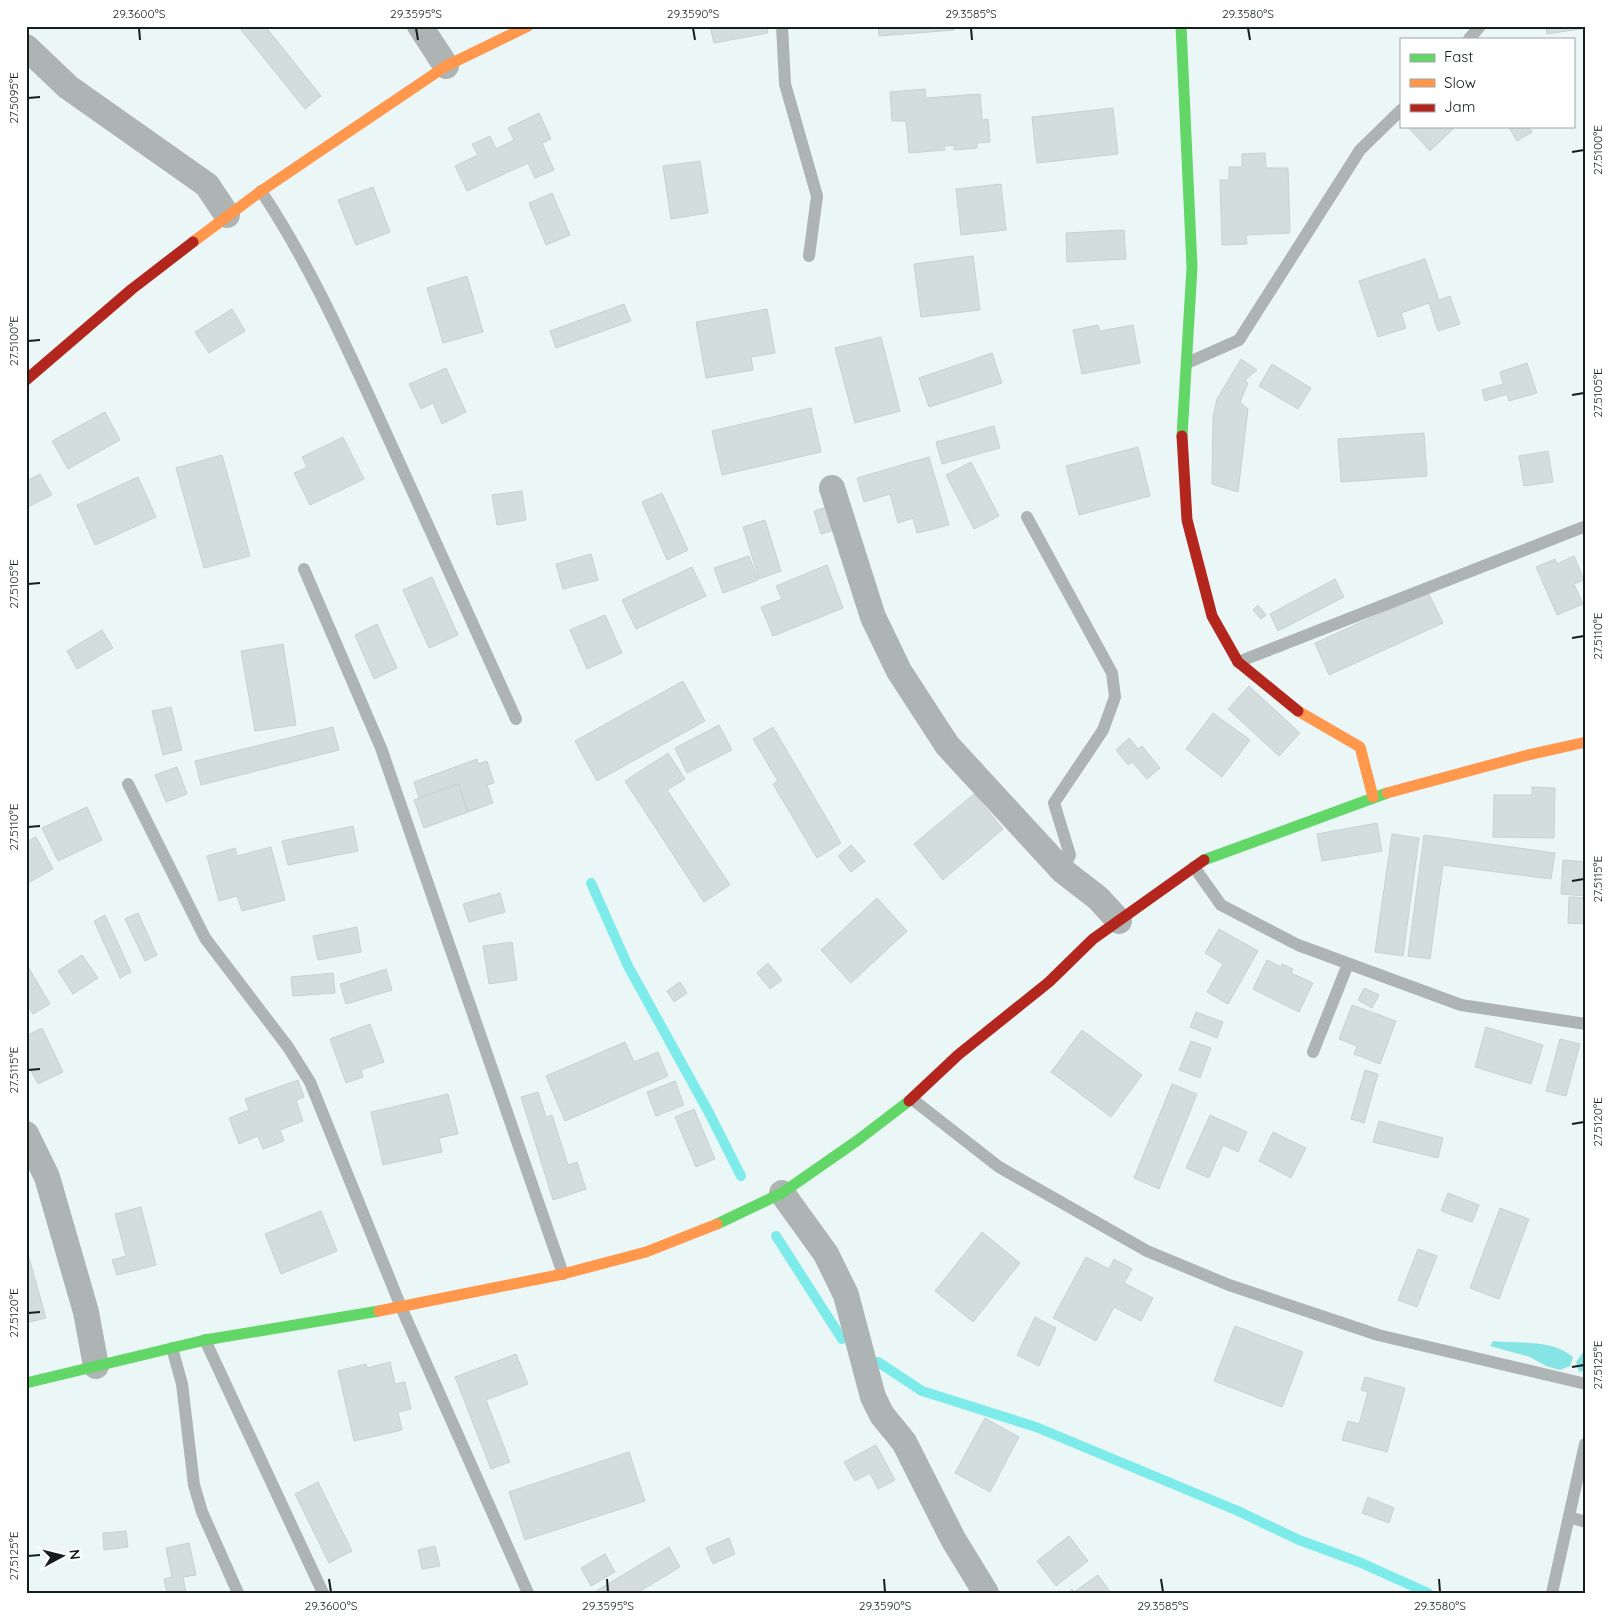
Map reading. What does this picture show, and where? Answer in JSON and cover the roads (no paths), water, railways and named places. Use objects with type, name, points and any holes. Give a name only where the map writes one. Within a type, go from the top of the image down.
[{"type":"main road","points":[[26,380],[132,289],[261,191],[446,66],[528,26]]},
{"type":"main road","points":[[1181,26],[1192,267],[1182,436],[1187,520],[1212,616],[1238,662],[1303,715],[1360,747],[1373,797]]},
{"type":"main road","points":[[26,1383],[205,1340],[401,1307],[563,1274],[646,1252],[726,1220],[782,1193],[858,1140],[912,1099],[958,1055],[1049,982],[1093,940],[1202,862],[1373,797],[1524,756],[1586,742]]},
{"type":"street","points":[[420,26],[446,66]]},
{"type":"street","points":[[26,47],[68,87],[207,185],[227,215]]},
{"type":"street","points":[[832,488],[873,616],[899,671],[948,746],[1063,871],[1098,898],[1119,921]]},
{"type":"street","points":[[26,1134],[47,1177],[86,1312],[96,1366]]},
{"type":"street","points":[[782,1193],[826,1254],[846,1295],[873,1397],[882,1416],[904,1442],[953,1539],[986,1593]]},
{"type":"lane","points":[[782,26],[785,84],[817,196],[809,256]]},
{"type":"lane","points":[[1470,38],[1480,26]]},
{"type":"lane","points":[[1187,363],[1239,340],[1360,150],[1400,111]]},
{"type":"lane","points":[[261,191],[286,229],[310,272],[372,402],[516,719]]},
{"type":"lane","points":[[1027,516],[1112,673],[1115,697],[1102,730],[1054,803],[1070,855],[1063,871]]},
{"type":"lane","points":[[1238,662],[1586,526]]},
{"type":"lane","points":[[304,569],[381,748],[563,1274]]},
{"type":"lane","points":[[128,784],[206,938],[288,1047],[310,1082],[401,1307],[528,1593]]},
{"type":"lane","points":[[1194,867],[1220,905],[1298,945],[1461,1005],[1586,1024]]},
{"type":"lane","points":[[1313,1052],[1348,964]]},
{"type":"lane","points":[[912,1099],[999,1167],[1147,1251],[1230,1285],[1378,1335],[1586,1384]]},
{"type":"lane","points":[[205,1340],[323,1593]]},
{"type":"lane","points":[[172,1348],[182,1384],[194,1485],[202,1512],[238,1593]]},
{"type":"lane","points":[[1552,1593],[1585,1442]]},
{"type":"lane","points":[[1569,1517],[1586,1522]]},
{"type":"waterway","points":[[591,883],[628,966],[708,1111],[741,1176]]},
{"type":"waterway","points":[[776,1236],[842,1339]]},
{"type":"waterway","points":[[878,1362],[922,1391],[1036,1427],[1238,1511],[1299,1540],[1359,1562],[1428,1593]]}]
